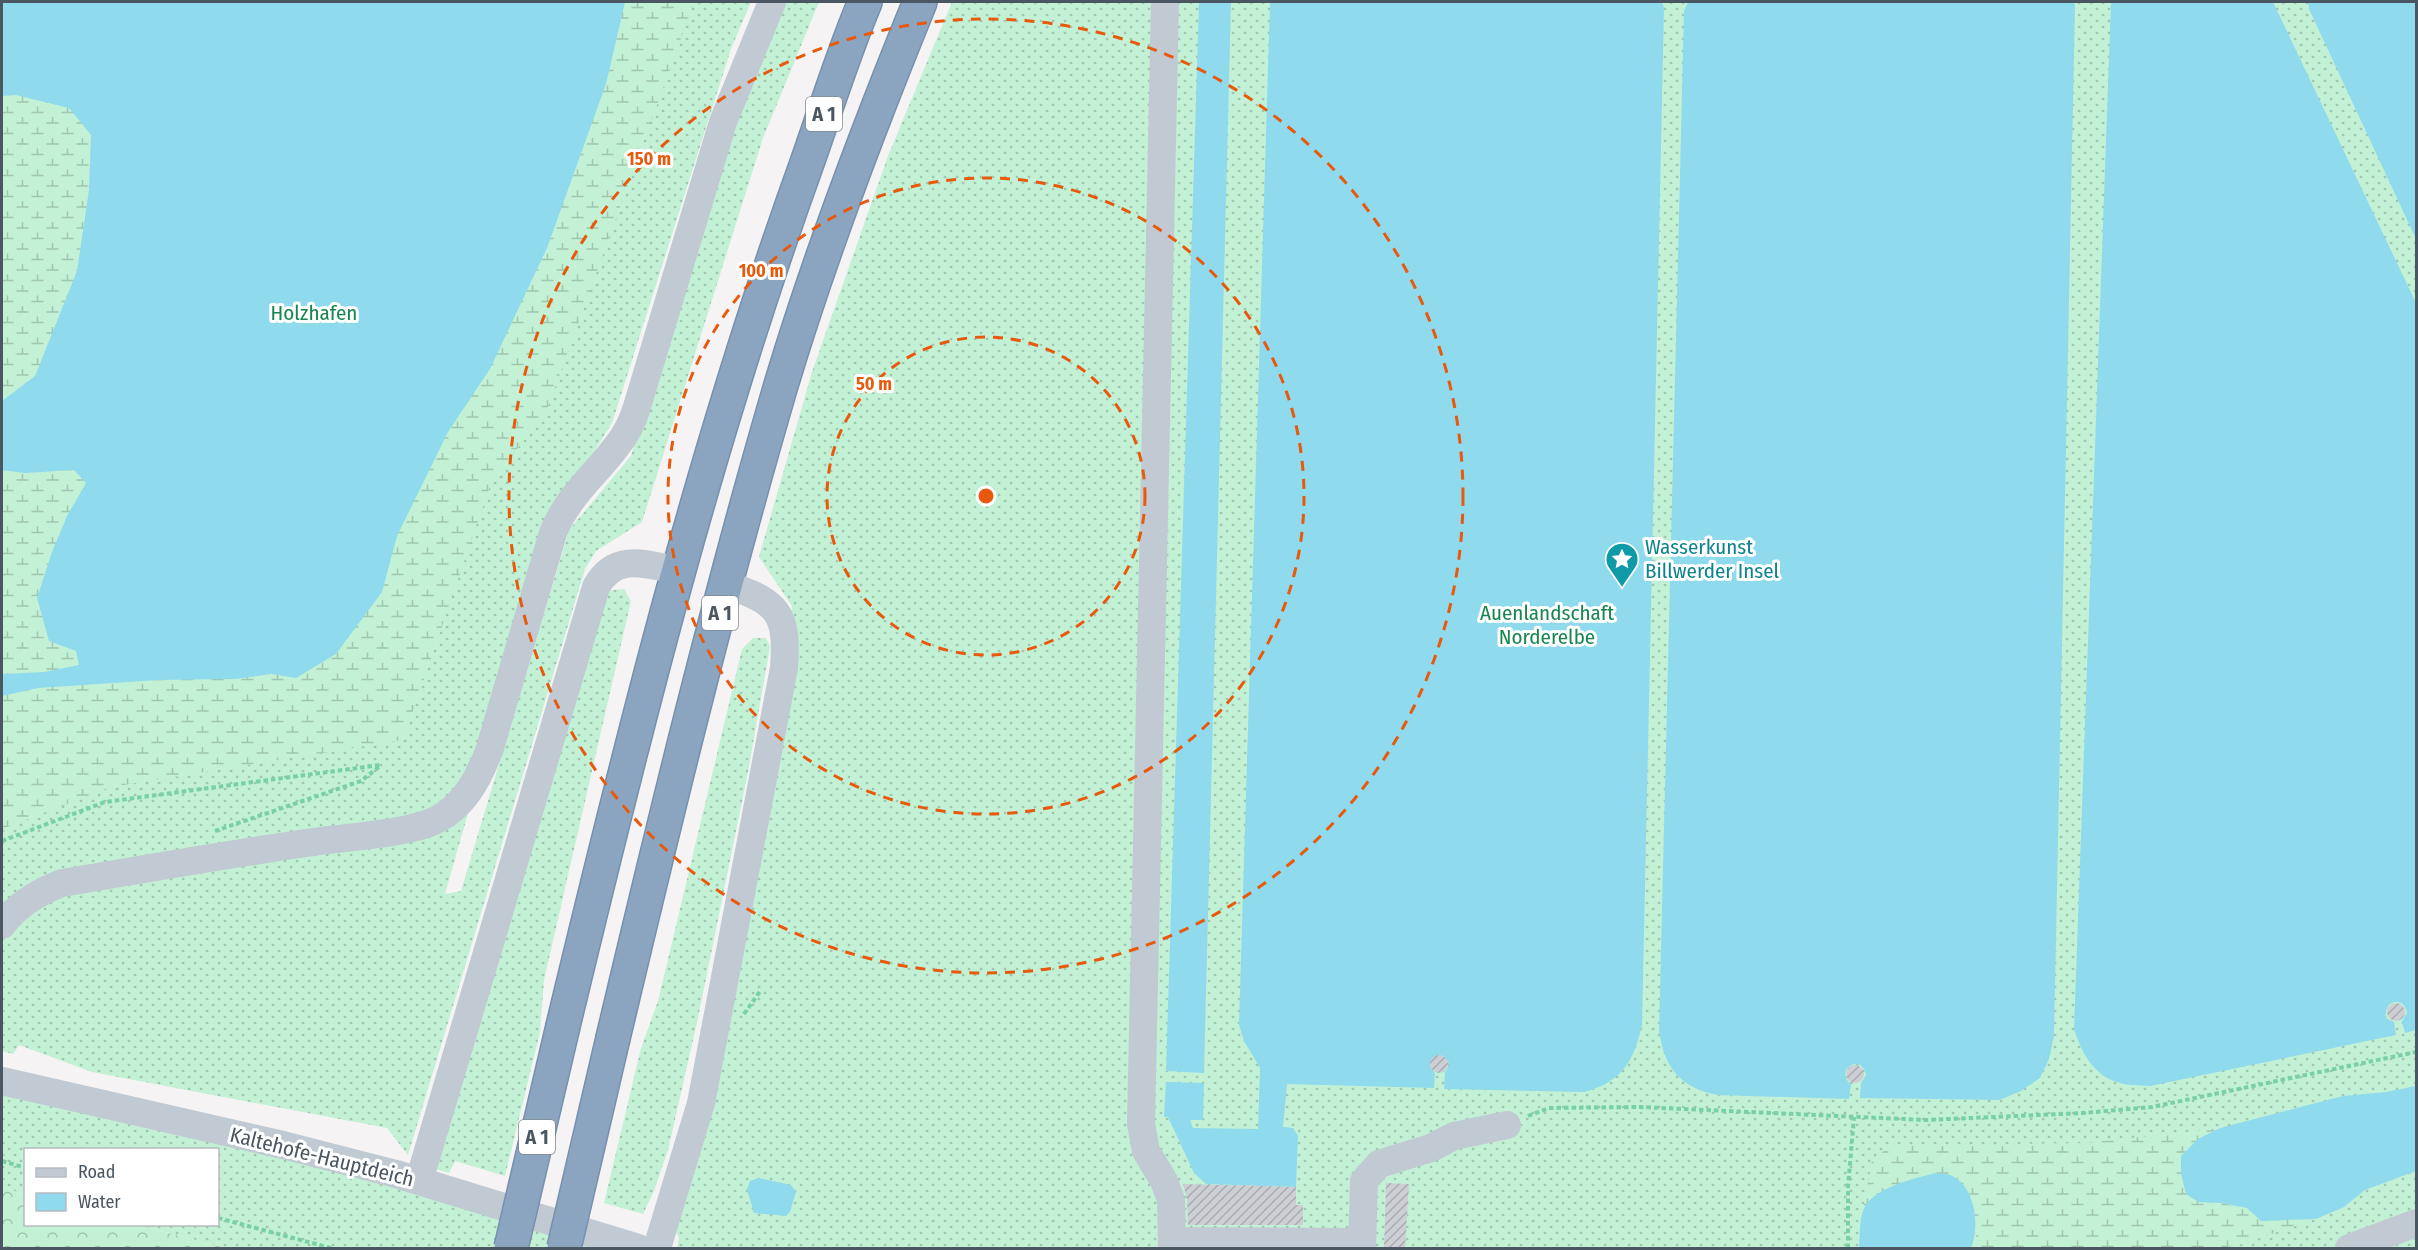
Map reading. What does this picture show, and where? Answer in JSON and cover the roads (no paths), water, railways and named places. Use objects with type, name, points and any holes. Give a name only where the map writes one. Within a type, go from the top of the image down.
[{"type":"highway","name":"A 1","points":[[511,1248],[615,808],[678,571],[736,373],[776,249],[866,2]]},
{"type":"highway","name":"A 1","points":[[564,1248],[664,819],[782,384],[823,256],[920,2]]},
{"type":"lane","points":[[2,925],[21,905],[40,891],[62,883],[311,842],[414,828],[433,822],[452,810],[466,796],[481,773],[490,748],[553,532],[562,512],[626,433],[636,410],[723,122],[772,2]]},
{"type":"lane","points":[[1166,2],[1141,1124],[1146,1151],[1164,1181],[1171,1200],[1172,1245],[1362,1245],[1364,1180],[1379,1164],[1431,1148],[1454,1136],[1506,1125]]},
{"type":"lane","points":[[419,1181],[596,587],[601,578],[610,570],[625,563],[640,563],[678,571]]},
{"type":"lane","points":[[657,1248],[701,1102],[784,668],[786,641],[784,627],[776,611],[757,594],[727,585]]},
{"type":"lane","name":"Kaltehofe-Hauptdeich","points":[[2,1081],[283,1145],[419,1181],[638,1248]]},
{"type":"lane","points":[[2349,1248],[2416,1223]]},
{"type":"water","points":[[2,2],[625,2],[606,84],[547,248],[490,369],[448,432],[397,536],[382,592],[336,654],[296,678],[271,674],[236,679],[158,680],[38,688],[2,696],[2,674],[44,672],[79,665],[76,651],[49,641],[37,598],[67,516],[86,483],[74,470],[25,473],[2,470],[2,401],[35,376],[77,271],[89,190],[91,135],[69,108],[16,95],[2,96]]},
{"type":"water","points":[[1199,2],[1231,2],[1204,1073],[1166,1071]]},
{"type":"water","points":[[1270,2],[1662,2],[1664,8],[1642,1025],[1639,1038],[1630,1059],[1617,1076],[1597,1088],[1584,1092],[1444,1089],[1445,1072],[1449,1065],[1443,1056],[1432,1060],[1431,1068],[1435,1073],[1434,1088],[1287,1084],[1283,1127],[1293,1128],[1298,1136],[1296,1187],[1206,1184],[1194,1173],[1168,1117],[1164,1117],[1166,1082],[1204,1083],[1203,1120],[1190,1120],[1193,1128],[1258,1129],[1260,1068],[1244,1041],[1239,1025]]},
{"type":"water","points":[[1688,2],[2074,2],[2075,5],[2054,1036],[2049,1059],[2040,1078],[2021,1091],[1999,1100],[1860,1098],[1861,1083],[1866,1075],[1863,1068],[1855,1064],[1850,1066],[1845,1073],[1846,1079],[1851,1084],[1849,1099],[1718,1095],[1705,1092],[1684,1081],[1676,1074],[1665,1056],[1659,1032],[1684,11]]},
{"type":"water","points":[[2111,2],[2273,2],[2416,303],[2416,1030],[2405,1033],[2402,1021],[2407,1013],[2405,1007],[2394,1002],[2388,1007],[2386,1018],[2394,1022],[2396,1035],[2150,1086],[2129,1085],[2101,1074],[2089,1062],[2074,1030]]},
{"type":"water","points":[[2308,2],[2416,2],[2416,239],[2309,9]]},
{"type":"water","points":[[2416,1086],[2416,1171],[2365,1190],[2344,1207],[2316,1219],[2261,1221],[2247,1208],[2221,1203],[2198,1202],[2186,1194],[2181,1174],[2181,1156],[2198,1139],[2220,1128],[2343,1096],[2386,1092]]},
{"type":"water","points":[[1935,1173],[1948,1174],[1959,1180],[1966,1188],[1974,1207],[1975,1218],[1971,1248],[1859,1248],[1863,1211],[1874,1196],[1883,1190]]},
{"type":"water","points":[[758,1178],[791,1185],[796,1192],[790,1212],[786,1216],[754,1213],[747,1189],[750,1181]]},
{"type":"place","name":"Wasserkunst Billwerder Insel","points":[[1622,588]]},
{"type":"park label","name":"Holzhafen","points":[[314,313]]},
{"type":"park label","name":"Auenlandschaft Norderelbe","points":[[1547,625]]}]
